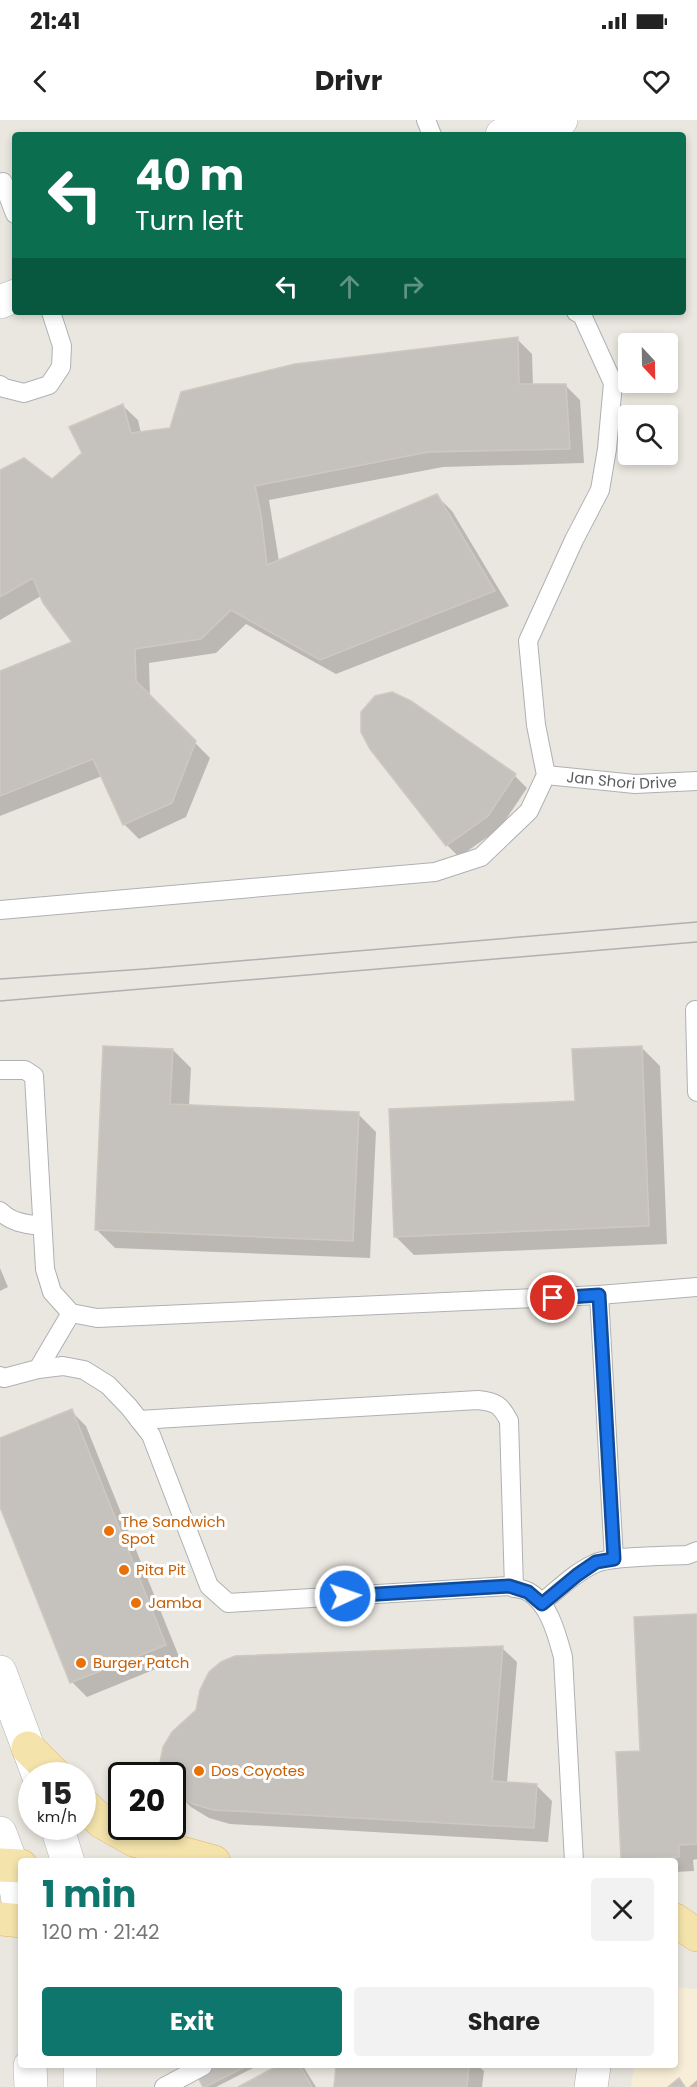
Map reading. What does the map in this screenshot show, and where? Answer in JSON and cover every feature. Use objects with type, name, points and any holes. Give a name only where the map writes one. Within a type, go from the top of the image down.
[{"type":"main road","points":[[514,132],[561,120]]},
{"type":"main road","points":[[0,1672],[33,1762]]},
{"type":"main road","points":[[96,1816],[134,1840],[199,1858]]},
{"type":"main road","points":[[0,1833],[11,1865],[18,1904]]},
{"type":"main road","points":[[61,1840],[67,1858]]},
{"type":"main road","points":[[0,1918],[18,1920]]},
{"type":"main road","points":[[678,1922],[697,1935]]},
{"type":"main road","points":[[678,1951],[697,1945]]},
{"type":"main road","points":[[30,2068],[31,2087]]},
{"type":"main road","points":[[80,2068],[80,2087]]},
{"type":"main road","points":[[591,2087],[594,2068]]},
{"type":"lane","points":[[3,182],[12,206]]},
{"type":"lane","points":[[0,385],[24,393],[49,385],[61,367],[62,346],[52,315]]},
{"type":"lane","points":[[0,910],[435,872],[481,857],[529,811],[546,775],[536,725],[528,641],[600,489],[607,449],[613,383],[582,315]]},
{"type":"lane","name":"Jan Shori Drive","points":[[546,775],[635,784],[697,781]]},
{"type":"lane","points":[[696,1010],[697,1092]]},
{"type":"lane","points":[[0,1070],[25,1070],[34,1076],[45,1269],[54,1296],[71,1313],[97,1318],[599,1295],[697,1287]]},
{"type":"lane","points":[[0,1211],[6,1218],[21,1224],[42,1226]]},
{"type":"lane","points":[[599,1295],[614,1559]]},
{"type":"lane","points":[[38,1369],[71,1313]]},
{"type":"lane","points":[[1,1380],[38,1369],[63,1366],[84,1370],[108,1384],[151,1435],[209,1586],[228,1603],[509,1586],[528,1592],[542,1604],[556,1631],[563,1657],[574,1858]]},
{"type":"lane","points":[[139,1420],[491,1401],[503,1408],[509,1421],[514,1588]]},
{"type":"lane","points":[[542,1604],[596,1562],[687,1555],[697,1551]]},
{"type":"lane","points":[[174,2085],[199,2068]]},
{"type":"shaded area","points":[[678,1987],[697,1989],[697,2087],[631,2087],[634,2068],[678,2068]]},
{"type":"building","points":[[518,337],[519,384],[566,384],[570,449],[428,452],[255,486],[267,565],[437,494],[495,591],[320,660],[231,610],[201,639],[135,649],[136,681],[196,741],[172,803],[123,825],[93,759],[0,796],[0,671],[72,642],[43,603],[33,578],[0,597],[0,470],[24,458],[52,479],[82,453],[69,427],[123,404],[131,433],[170,428],[181,392],[295,364]]},
{"type":"building","points":[[392,692],[411,701],[516,774],[488,816],[446,846],[370,749],[361,732],[361,712],[375,696]]},
{"type":"building","points":[[103,1046],[173,1049],[170,1104],[359,1112],[353,1241],[95,1230]]},
{"type":"building","points":[[642,1046],[649,1226],[394,1237],[389,1109],[575,1101],[572,1049]]},
{"type":"building","points":[[72,1409],[166,1645],[70,1683],[0,1507],[0,1438]]},
{"type":"building","points":[[697,1614],[697,1844],[679,1845],[679,1857],[621,1858],[616,1752],[640,1751],[634,1617]]},
{"type":"building","points":[[503,1646],[492,1781],[537,1784],[534,1828],[214,1810],[193,1804],[186,1800],[186,1762],[160,1762],[163,1747],[172,1732],[196,1710],[200,1690],[209,1672],[221,1662],[235,1656]]},
{"type":"building","points":[[193,2068],[243,2068],[205,2087]]},
{"type":"building","points":[[273,2068],[301,2068],[312,2087],[238,2087]]},
{"type":"building","points":[[336,2068],[469,2068],[467,2087],[334,2087]]},
{"type":"building","points":[[679,2078],[685,2087],[668,2087]]},
{"type":"tram line","points":[[0,979],[697,922]]},
{"type":"tram line","points":[[0,1001],[697,942]]},
{"type":"place","name":"The Sandwich Spot","points":[[109,1531]]},
{"type":"place","name":"Pita Pit","points":[[124,1570]]},
{"type":"place","name":"Jamba","points":[[136,1603]]},
{"type":"place","name":"Burger Patch","points":[[81,1663]]},
{"type":"place","name":"Dos Coyotes","points":[[199,1771]]},
{"type":"route","points":[[345,1596],[509,1586],[528,1592],[542,1604],[596,1562],[614,1559],[599,1295],[553,1298]]}]
